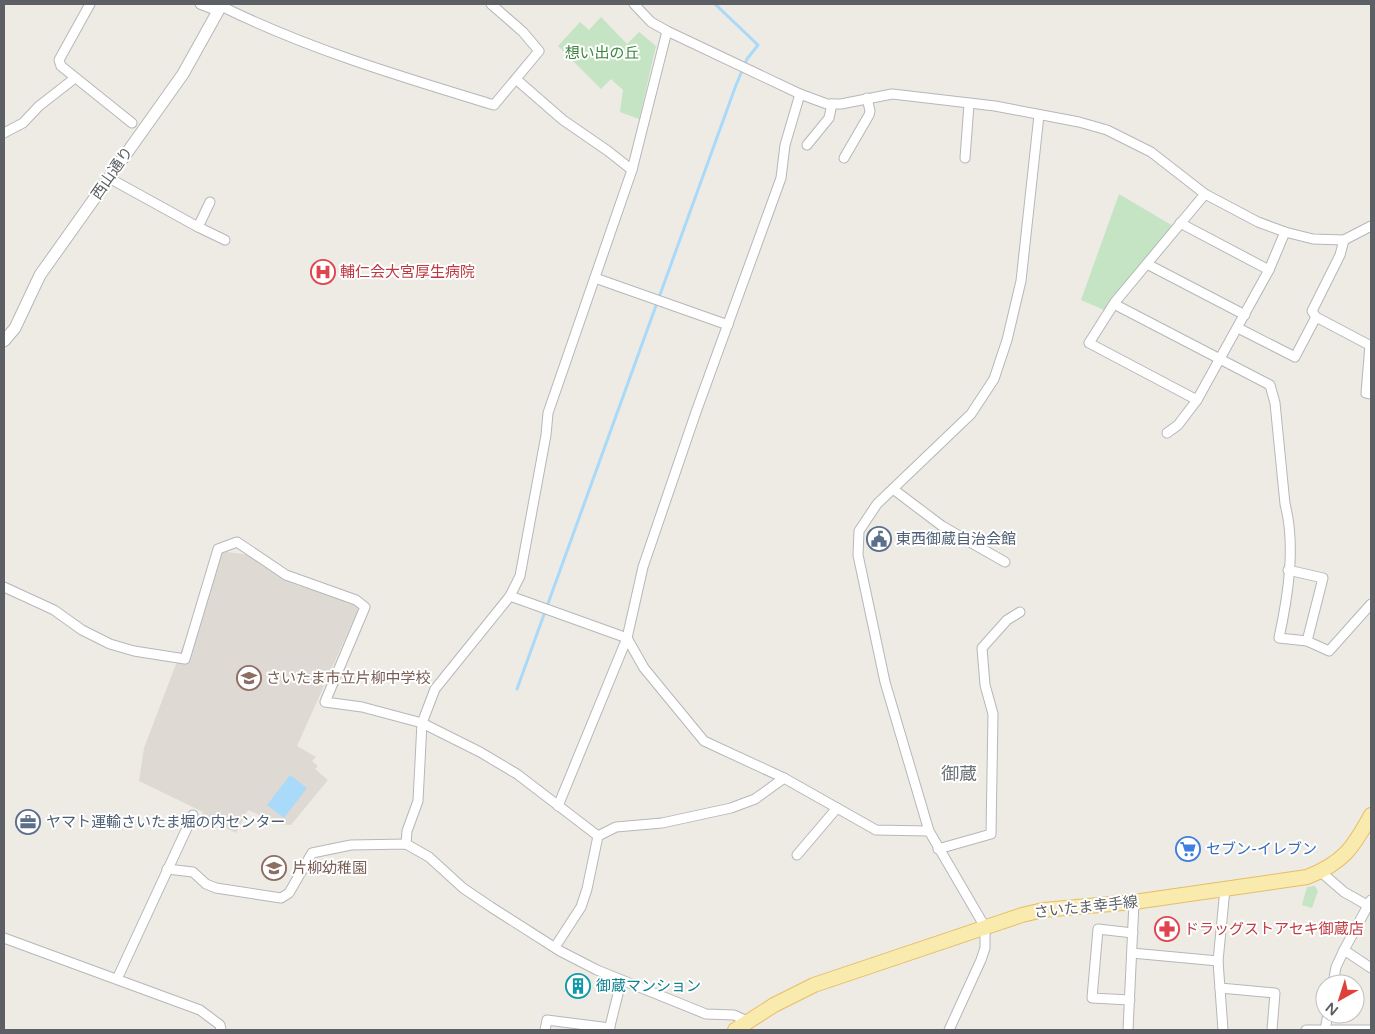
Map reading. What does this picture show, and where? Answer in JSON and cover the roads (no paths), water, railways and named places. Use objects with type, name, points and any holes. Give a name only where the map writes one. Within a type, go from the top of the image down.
[{"type":"main road","name":"さいたま幸手線","points":[[735,1030],[747,1021],[814,985],[985,926],[1043,910],[1134,902],[1295,880],[1321,872],[1347,854],[1371,815]]},
{"type":"street","points":[[90,4],[59,60],[61,66],[132,123]]},
{"type":"street","points":[[200,4],[220,7],[389,73],[494,106],[539,51],[535,43],[496,5]]},
{"type":"street","points":[[647,4],[637,8],[651,22],[667,31],[800,94],[832,104],[892,94],[1038,114],[1079,122],[1121,136],[1151,152],[1205,194],[1258,222],[1285,232],[1320,240],[1344,240],[1371,226]]},
{"type":"street","name":"西山通り","points":[[4,341],[15,328],[40,275],[183,74],[220,7]]},
{"type":"street","points":[[406,844],[407,831],[418,801],[422,724],[435,689],[510,596],[520,576],[546,435],[548,413],[632,170],[667,31]]},
{"type":"street","points":[[4,133],[23,123],[38,106],[76,78]]},
{"type":"street","points":[[517,80],[563,120],[632,170]]},
{"type":"street","points":[[558,806],[628,638],[643,567],[696,412],[781,178],[785,145],[800,94]]},
{"type":"street","points":[[844,158],[869,115],[867,98]]},
{"type":"street","points":[[807,145],[829,118],[832,104]]},
{"type":"street","points":[[966,158],[969,104]]},
{"type":"street","points":[[949,1030],[981,960],[986,943],[985,926],[929,831],[883,674],[858,555],[858,531],[870,512],[971,414],[988,391],[997,373],[1021,281],[1038,114]]},
{"type":"street","points":[[109,178],[225,240]]},
{"type":"street","points":[[1198,400],[1089,343],[1114,304],[1205,194]]},
{"type":"street","points":[[198,227],[210,202]]},
{"type":"street","points":[[1180,224],[1269,270]]},
{"type":"street","points":[[1167,433],[1178,425],[1198,400],[1269,270],[1285,232]]},
{"type":"street","points":[[1344,240],[1340,255],[1312,311],[1316,317],[1370,346],[1366,392],[1371,394]]},
{"type":"street","points":[[1147,264],[1245,315]]},
{"type":"street","points":[[595,278],[728,325]]},
{"type":"street","points":[[1114,304],[1222,358],[1225,363],[1270,386],[1275,403],[1285,504],[1288,517],[1286,604],[1279,638],[1307,641],[1329,651],[1371,604]]},
{"type":"street","points":[[1238,328],[1295,357],[1316,317]]},
{"type":"street","points":[[893,489],[942,526],[1005,562]]},
{"type":"street","points":[[4,587],[54,610],[82,630],[110,644],[134,651],[185,659],[218,549],[237,542],[286,575],[356,600],[365,607],[325,702],[362,707],[422,724],[480,752],[517,774],[598,836]]},
{"type":"street","points":[[1288,570],[1323,578],[1307,641]]},
{"type":"street","points":[[510,596],[628,638],[644,668],[704,741],[784,778],[876,830],[929,831]]},
{"type":"street","points":[[938,849],[990,834],[993,714],[985,685],[982,648],[1007,620],[1020,612]]},
{"type":"street","points":[[555,947],[581,907],[598,836],[616,827],[662,823],[730,808],[754,799],[784,778]]},
{"type":"street","points":[[796,855],[837,808]]},
{"type":"street","points":[[117,979],[193,815]]},
{"type":"street","points":[[167,869],[193,872],[206,884],[216,888],[281,898],[289,893],[312,853],[351,845],[406,844],[429,858],[463,888],[555,947],[621,982],[706,1014],[734,1015],[747,1021]]},
{"type":"street","points":[[1321,872],[1344,892],[1369,902],[1344,950],[1335,974]]},
{"type":"street","points":[[1223,1030],[1218,961],[1224,889]]},
{"type":"street","points":[[1128,1030],[1134,902]]},
{"type":"street","points":[[1130,1000],[1092,998],[1098,929],[1133,933]]},
{"type":"street","points":[[4,938],[200,1010],[220,1025],[220,1030]]},
{"type":"street","points":[[1344,950],[1371,968]]},
{"type":"street","points":[[1132,953],[1218,961]]},
{"type":"street","points":[[545,1030],[547,1020],[610,1029],[621,982]]},
{"type":"street","points":[[1220,988],[1275,993],[1272,1030]]},
{"type":"street","points":[[1306,1030],[1371,1030]]},
{"type":"water","points":[[290,775],[307,788],[284,818],[267,805]]},
{"type":"waterway","points":[[517,689],[736,85],[747,59],[758,45],[715,4]]},
{"type":"place","name":"輔仁会大宮厚生病院","points":[[323,272]]},
{"type":"place","name":"東西御蔵自治会館","points":[[879,539]]},
{"type":"place","name":"さいたま市立片柳中学校","points":[[249,678]]},
{"type":"place","name":"ヤマト運輸さいたま堀の内センター","points":[[28,822]]},
{"type":"place","name":"セブン-イレブン","points":[[1188,849]]},
{"type":"place","name":"片柳幼稚園","points":[[274,868]]},
{"type":"place","name":"ドラッグストアセキ御蔵店","points":[[1167,929]]},
{"type":"place","name":"御蔵マンション","points":[[578,986]]},
{"type":"district","name":"御蔵","points":[[959,774]]},
{"type":"park label","name":"想い出の丘","points":[[602,53]]}]
